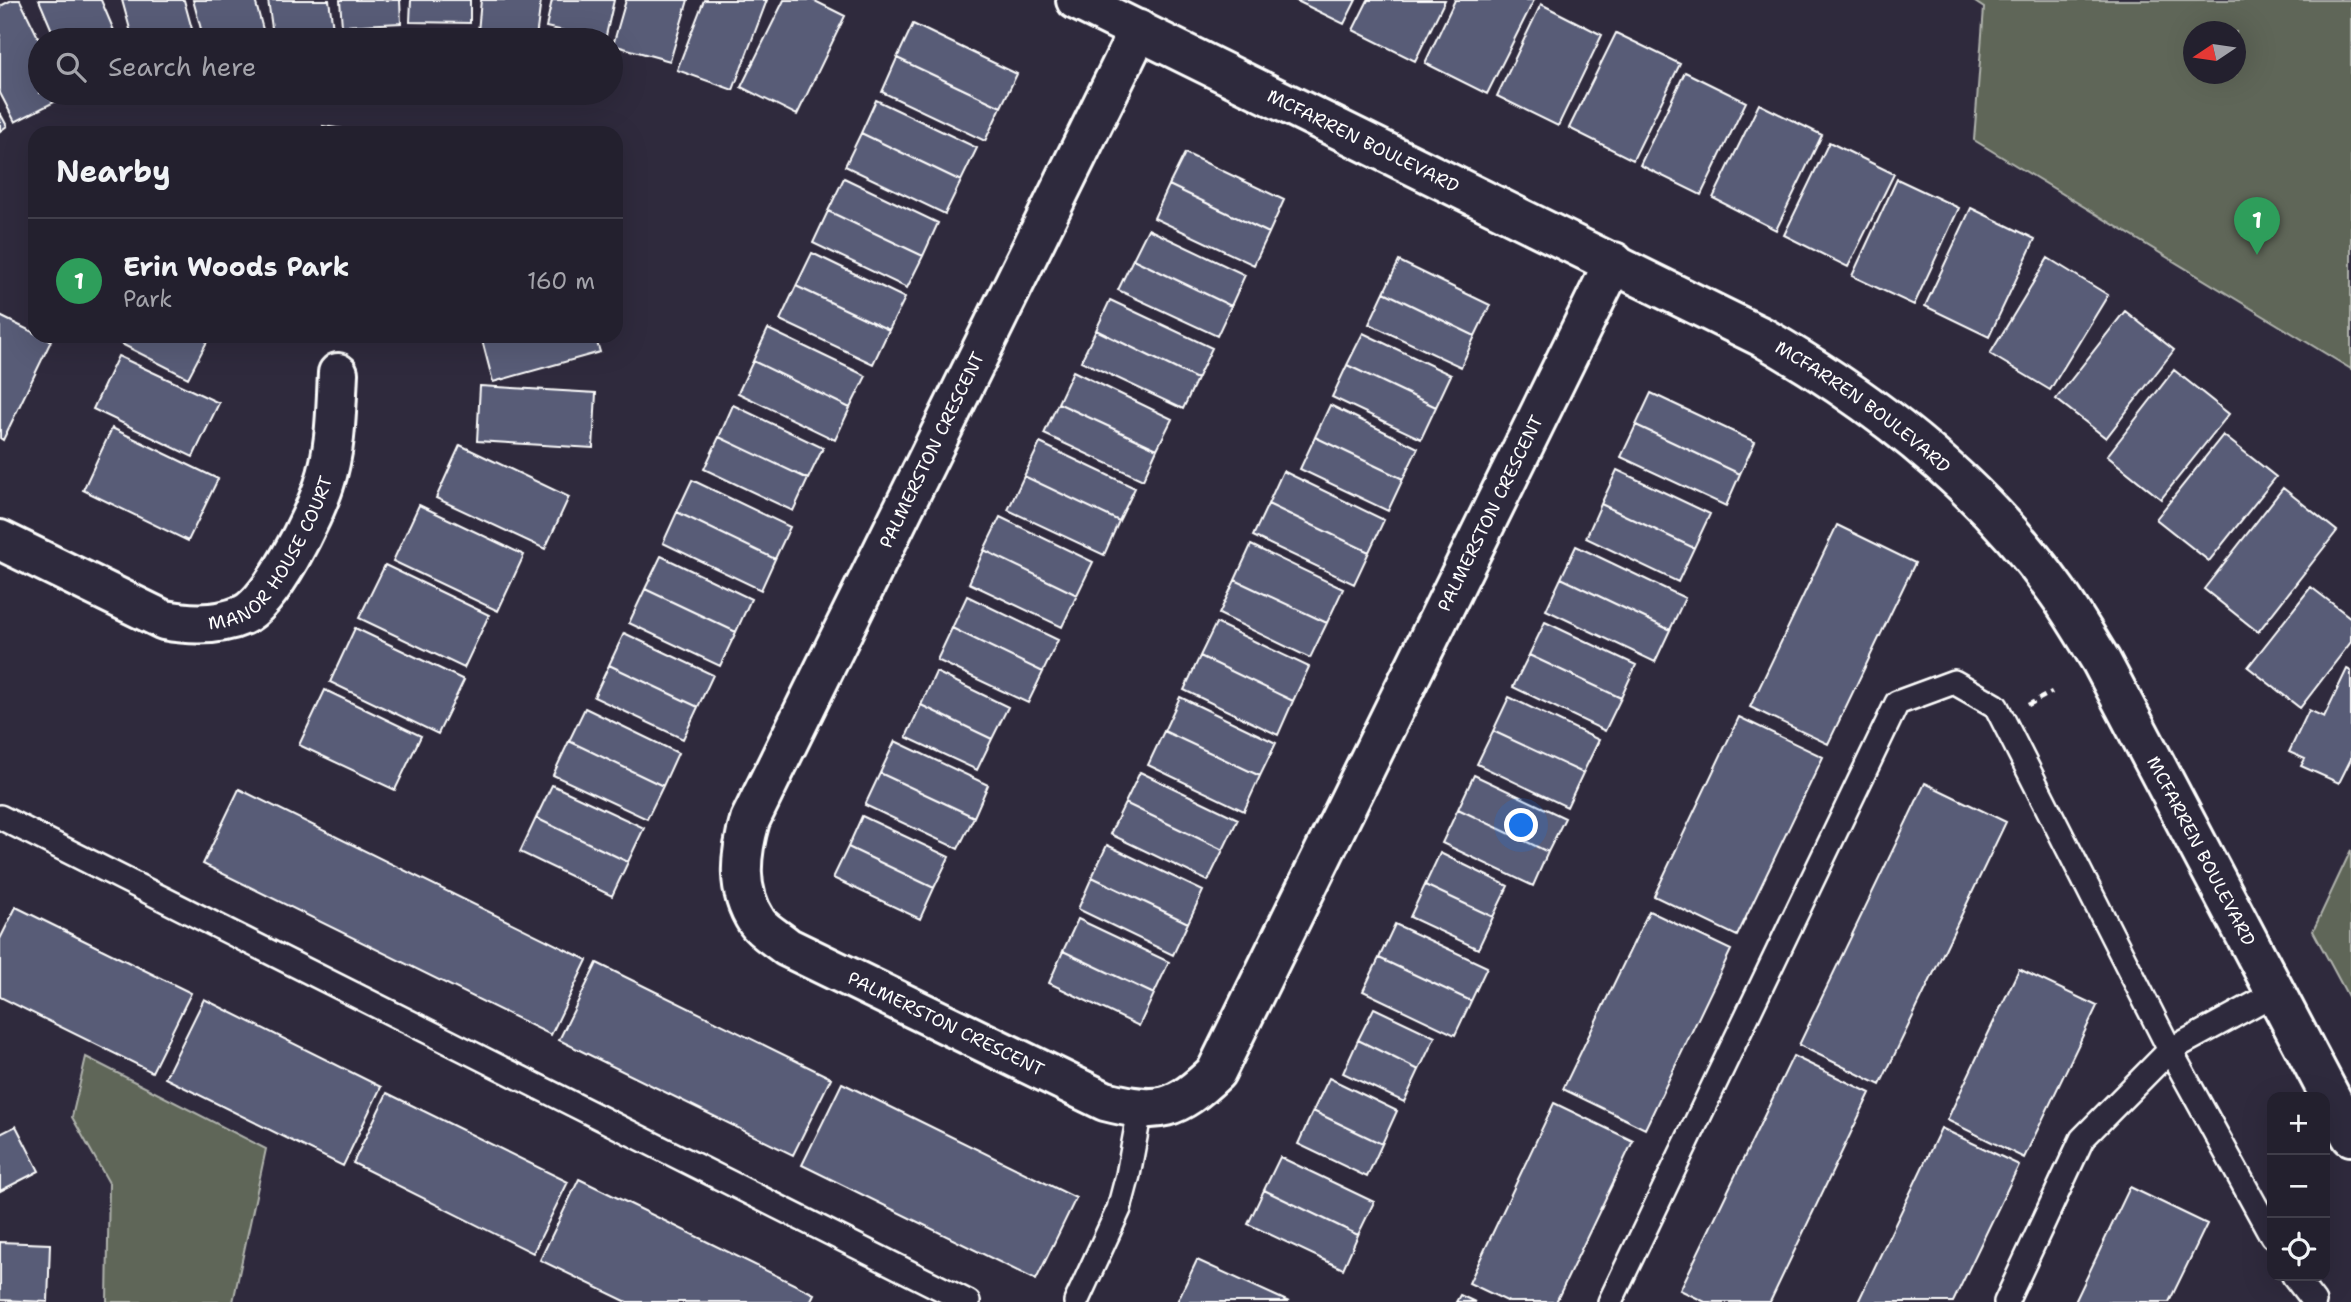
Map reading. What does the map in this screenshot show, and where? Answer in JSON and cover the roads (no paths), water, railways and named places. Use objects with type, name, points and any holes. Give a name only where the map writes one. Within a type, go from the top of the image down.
[{"type":"street","name":"MCFARREN BOULEVARD","points":[[1076,0],[1614,262],[1813,366],[1861,399],[1944,466],[2002,524],[2055,588],[2101,661],[2172,791],[2351,1136]]},
{"type":"street","name":"PALMERSTON CRESCENT","points":[[1139,30],[750,820],[741,852],[742,889],[758,923],[787,947],[1105,1101],[1140,1110],[1166,1107],[1190,1096],[1216,1072],[1614,262]]},
{"type":"street","name":"MANOR HOUSE COURT","points":[[0,540],[164,620],[193,625],[244,615],[261,604],[274,588],[324,486],[335,437],[338,373]]},
{"type":"lane","points":[[1610,1302],[1897,703],[1954,682],[1996,706],[2170,1049],[2267,1227]]},
{"type":"lane","points":[[0,817],[968,1302]]},
{"type":"lane","points":[[2006,1302],[2082,1139],[2170,1049],[2275,993]]},
{"type":"lane","points":[[1076,1302],[1119,1209],[1129,1175],[1140,1110]]},
{"type":"lane","points":[[2298,1281],[2314,1302]]},
{"type":"place","name":"Erin Woods Park","points":[[2257,255]]}]
